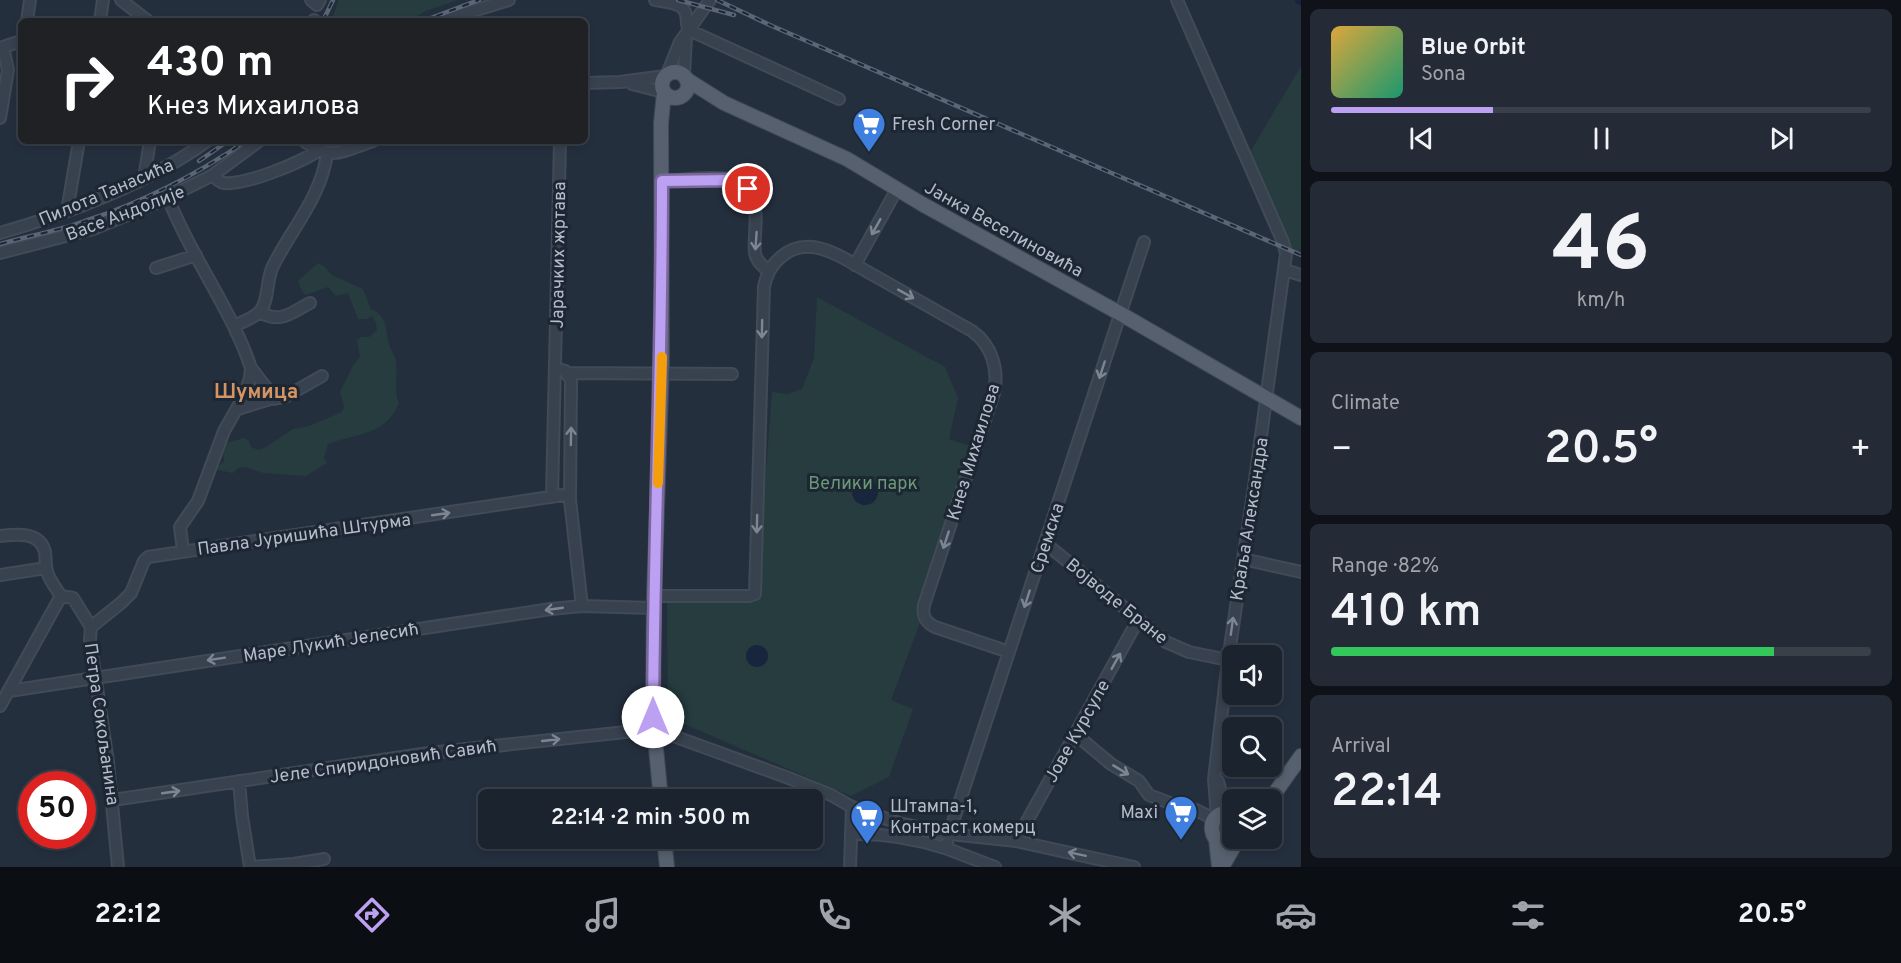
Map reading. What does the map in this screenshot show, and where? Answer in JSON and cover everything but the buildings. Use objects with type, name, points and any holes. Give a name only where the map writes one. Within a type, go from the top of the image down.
[{"type":"main road","name":"Јанка Веселиновића","points":[[666,75],[676,72],[677,88],[724,104],[847,159],[1301,418]]},
{"type":"main road","points":[[660,789],[654,729],[654,602],[661,373],[662,181],[663,151],[677,88]]},
{"type":"main road","points":[[1277,789],[1301,756]]},
{"type":"main road","points":[[1221,867],[1216,838],[1211,830],[1216,818],[1222,815]]},
{"type":"main road","points":[[1216,838],[1222,841]]},
{"type":"main road","points":[[665,849],[667,867]]},
{"type":"main road","points":[[1221,867],[1232,849]]},
{"type":"street","points":[[27,18],[30,0]]},
{"type":"street","points":[[100,18],[103,0]]},
{"type":"street","points":[[121,0],[144,18]]},
{"type":"street","points":[[450,18],[509,0]]},
{"type":"street","points":[[620,82],[677,88],[688,31],[687,16],[684,9],[677,5],[655,0]]},
{"type":"street","points":[[588,83],[620,82],[666,75],[680,42],[710,0]]},
{"type":"street","name":"Краља Александра","points":[[1177,0],[1283,242],[1286,254],[1230,645]]},
{"type":"street","points":[[684,9],[693,7],[703,10]]},
{"type":"street","points":[[688,31],[839,99]]},
{"type":"street","points":[[0,118],[4,71],[2,44],[18,41]]},
{"type":"street","points":[[67,211],[78,144]]},
{"type":"street","points":[[144,178],[150,144]]},
{"type":"street","name":"Пилота Танасића","points":[[0,232],[67,211],[144,178],[187,156],[203,144]]},
{"type":"street","name":"Васе Андолије","points":[[0,252],[93,229],[168,198],[213,175],[255,144]]},
{"type":"street","points":[[309,144],[323,152]]},
{"type":"street","points":[[213,175],[218,181],[224,183],[244,179],[280,170],[323,152],[340,152],[364,144]]},
{"type":"street","name":"Јарачких жртава","points":[[552,497],[560,144]]},
{"type":"street","points":[[236,332],[237,325],[260,312],[264,304],[267,280],[272,267],[313,198],[325,169],[323,152]]},
{"type":"street","points":[[654,602],[749,597],[755,594],[763,294],[768,271],[758,261],[755,254],[757,224],[754,201],[742,183],[727,179],[662,181]]},
{"type":"street","points":[[855,266],[897,189]]},
{"type":"street","points":[[168,198],[183,235],[222,300],[251,368],[275,399]]},
{"type":"street","name":"Сремска","points":[[945,848],[1143,242]]},
{"type":"street","name":"Кнез Михаилова","points":[[768,271],[784,255],[798,248],[825,250],[972,331],[982,340],[992,357],[996,375],[994,393],[924,604],[923,615],[926,621],[935,627],[1009,652]]},
{"type":"street","points":[[156,268],[196,255]]},
{"type":"street","points":[[1285,270],[1301,275]]},
{"type":"street","points":[[260,312],[276,319],[310,303]]},
{"type":"street","points":[[183,551],[180,527],[198,501],[224,431],[238,409],[250,378],[251,368]]},
{"type":"street","points":[[555,368],[567,373],[732,374]]},
{"type":"street","points":[[567,373],[572,385],[570,495],[582,606]]},
{"type":"street","points":[[238,409],[285,397],[322,376]]},
{"type":"street","points":[[552,497],[570,495]]},
{"type":"street","name":"Павла Јуришића Штурма","points":[[91,627],[131,592],[140,568],[148,557],[552,497]]},
{"type":"street","points":[[0,536],[23,534],[38,540],[43,546],[46,568],[61,596],[0,706]]},
{"type":"street","name":"Војводе Бране","points":[[1045,543],[1166,642],[1182,650],[1222,659]]},
{"type":"street","points":[[1243,559],[1301,573]]},
{"type":"street","points":[[0,575],[46,568]]},
{"type":"street","name":"Петра Сокољанина","points":[[61,596],[73,598],[91,627],[90,640],[113,800],[118,867]]},
{"type":"street","name":"Маре Лукић Јелесић","points":[[9,691],[427,627],[582,606],[654,602]]},
{"type":"street","name":"Јове Курсуле","points":[[1016,841],[1138,620]]},
{"type":"street","name":"Краља Александра","points":[[1216,818],[1215,769],[1223,705]]},
{"type":"street","points":[[654,729],[786,777],[831,795],[852,807],[905,825],[950,834],[1016,841],[1102,864],[1134,867]]},
{"type":"street","name":"Јеле Спиридоновић Савић","points":[[113,800],[456,750],[654,729]]},
{"type":"street","points":[[1075,734],[1111,764],[1139,781],[1149,795],[1216,818]]},
{"type":"street","name":"Краља Александра","points":[[1215,769],[1222,796]]},
{"type":"street","points":[[239,782],[251,867],[324,859]]},
{"type":"street","points":[[850,867],[852,807]]},
{"type":"street","points":[[851,834],[898,836],[925,841],[996,867]]},
{"type":"green space","points":[[339,0],[458,0],[413,18],[332,18]]},
{"type":"green space","points":[[1301,66],[1301,249],[1296,253],[1290,250],[1249,154]]},
{"type":"green space","points":[[318,263],[332,275],[363,289],[371,309],[383,319],[396,360],[396,393],[399,403],[393,414],[378,428],[328,444],[324,458],[327,463],[306,476],[263,473],[246,467],[238,468],[233,473],[218,470],[218,466],[224,462],[223,449],[226,443],[244,438],[249,441],[251,447],[258,450],[293,429],[309,426],[342,412],[344,407],[340,392],[360,357],[357,340],[369,337],[377,330],[376,323],[372,316],[358,319],[348,293],[336,296],[328,287],[306,295],[302,291],[298,281]]},
{"type":"green space","name":"Велики парк","points":[[817,297],[945,367],[958,398],[949,439],[975,448],[928,601],[891,700],[913,709],[889,777],[851,796],[668,717],[667,602],[756,602],[772,392],[788,394],[802,389],[814,358]]},
{"type":"water","points":[[865,479],[874,483],[878,492],[874,501],[865,505],[856,501],[852,492],[856,483]]},
{"type":"water","points":[[757,645],[765,648],[768,656],[765,664],[757,667],[749,664],[746,656],[749,648]]},
{"type":"railway","points":[[324,18],[333,0]]},
{"type":"railway","points":[[431,18],[479,0]]},
{"type":"railway","points":[[678,0],[734,15]]},
{"type":"railway","points":[[717,0],[772,26],[1301,255]]},
{"type":"railway","points":[[199,161],[224,144]]},
{"type":"railway","points":[[0,244],[107,214],[188,176],[241,144]]},
{"type":"slow traffic","points":[[658,483],[662,357]]},
{"type":"place","name":"Fresh Corner","points":[[869,153]]},
{"type":"place","name":"Maxi","points":[[1181,841]]},
{"type":"place","name":"Штампа-1, Контраст комерц","points":[[867,845]]},
{"type":"district","name":"Шумица","points":[[256,391]]},
{"type":"route","points":[[653,717],[654,595],[662,362],[662,181],[733,180],[742,183],[748,189]]}]
